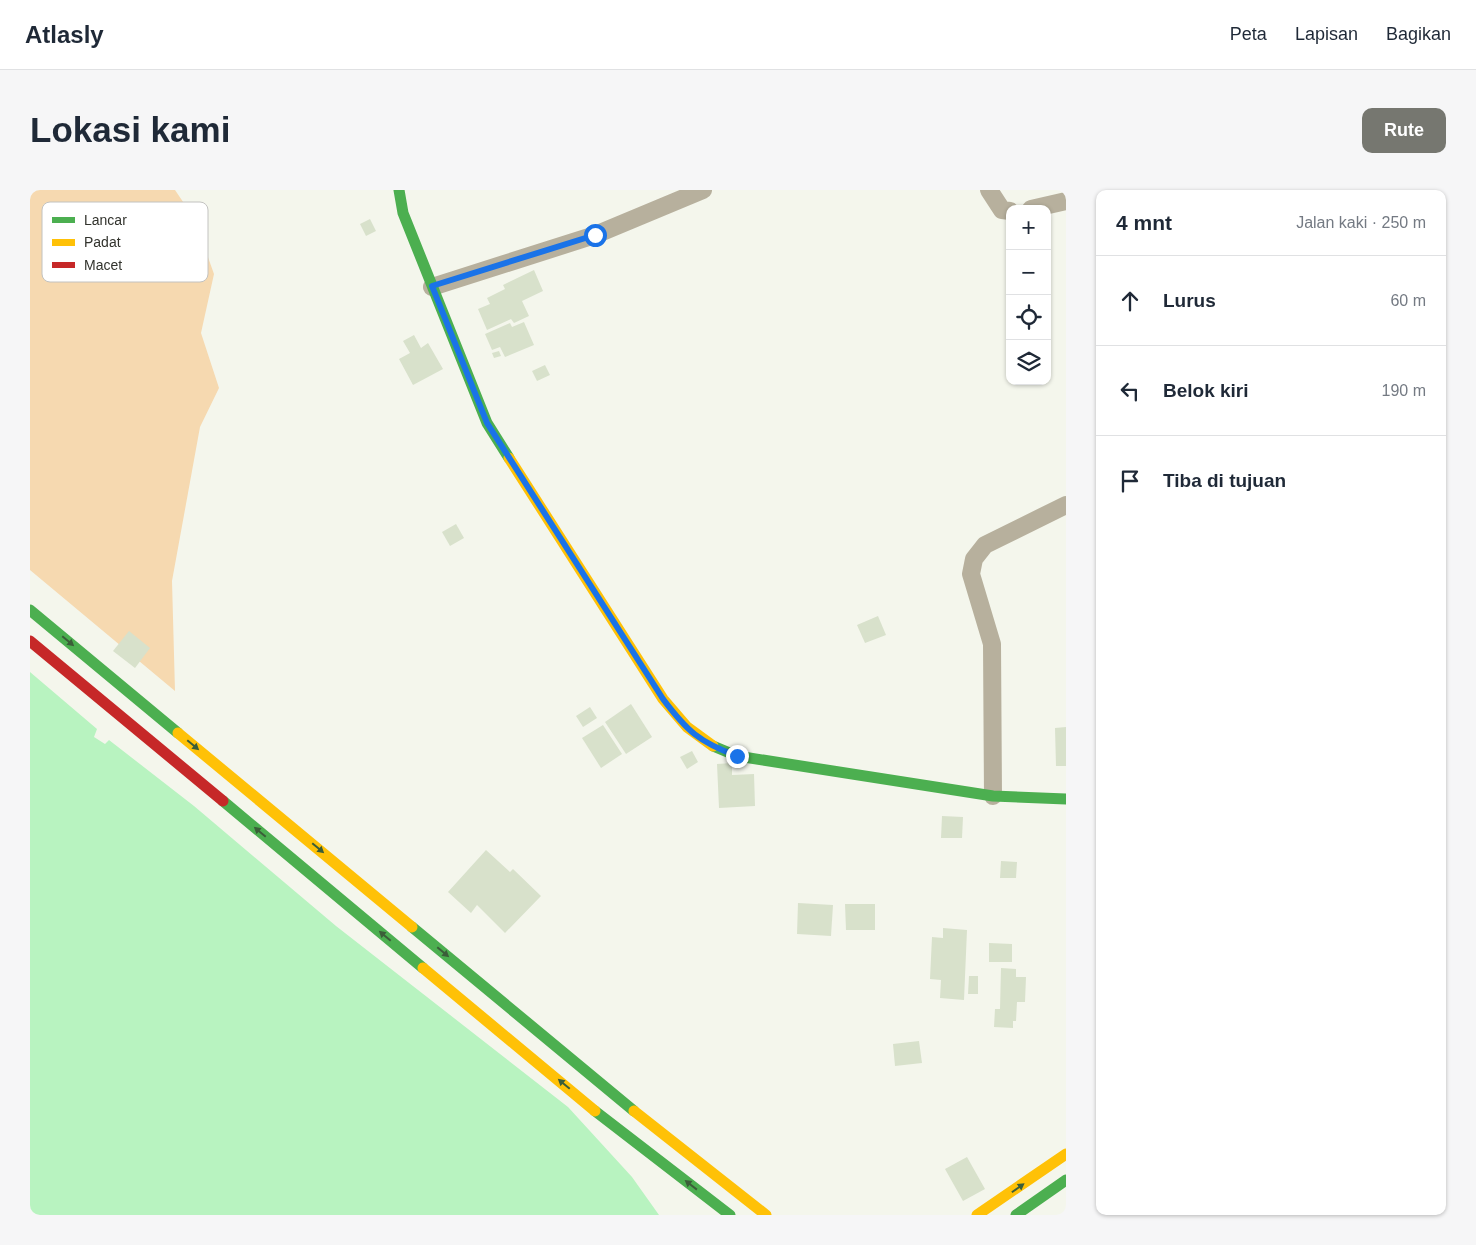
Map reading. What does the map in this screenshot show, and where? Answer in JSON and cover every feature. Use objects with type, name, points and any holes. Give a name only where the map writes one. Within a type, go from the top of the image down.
[{"type":"street","points":[[400,190],[403,213],[487,423],[663,699],[685,728],[713,748],[737,756],[993,796],[1066,798]]},
{"type":"street","points":[[432,286],[595,235],[703,190]]},
{"type":"street","points":[[989,190],[1002,210],[1006,210]]},
{"type":"street","points":[[1048,205],[1066,201]]},
{"type":"street","points":[[993,796],[992,644],[971,574],[974,559],[986,544],[1066,505]]},
{"type":"street","points":[[30,610],[635,1112],[766,1215]]},
{"type":"street","points":[[30,641],[608,1121],[730,1215]]},
{"type":"street","points":[[978,1215],[1066,1154]]},
{"type":"street","points":[[1016,1215],[1066,1180]]},
{"type":"shaded area","points":[[30,190],[175,190],[183,202],[42,202],[42,282],[208,282],[208,257],[214,274],[201,333],[219,388],[200,427],[172,581],[175,691],[30,570]]},
{"type":"shaded area","points":[[30,672],[97,729],[94,737],[105,744],[109,740],[194,806],[336,926],[568,1107],[632,1177],[659,1215],[30,1215]]},
{"type":"building","points":[[370,219],[376,231],[366,236],[360,224]]},
{"type":"building","points":[[534,270],[543,291],[522,301],[529,316],[514,323],[511,319],[487,330],[478,309],[490,304],[487,298],[505,289],[503,285]]},
{"type":"building","points":[[524,322],[534,345],[505,357],[500,347],[492,350],[485,334],[510,323],[512,327]]},
{"type":"building","points":[[414,335],[421,348],[428,343],[443,369],[413,385],[399,359],[410,353],[403,341]]},
{"type":"building","points":[[499,351],[501,356],[494,358],[492,353]]},
{"type":"building","points":[[545,365],[550,375],[537,381],[532,371]]},
{"type":"building","points":[[456,524],[464,538],[450,546],[442,532]]},
{"type":"building","points":[[878,616],[886,635],[865,643],[857,625]]},
{"type":"building","points":[[129,631],[150,648],[135,668],[113,651]]},
{"type":"building","points":[[631,704],[652,737],[626,754],[605,722]]},
{"type":"building","points":[[590,707],[597,718],[583,727],[576,716]]},
{"type":"building","points":[[603,725],[622,754],[601,768],[582,738]]},
{"type":"building","points":[[1066,727],[1066,766],[1056,766],[1055,728]]},
{"type":"building","points":[[692,751],[698,762],[687,769],[680,757]]},
{"type":"building","points":[[732,763],[732,775],[754,774],[755,806],[719,808],[717,764]]},
{"type":"building","points":[[942,816],[963,817],[962,838],[941,838]]},
{"type":"building","points":[[486,850],[510,872],[513,869],[541,896],[505,933],[477,905],[471,913],[448,892]]},
{"type":"building","points":[[1001,861],[1017,862],[1016,878],[1000,878]]},
{"type":"building","points":[[798,903],[833,905],[831,936],[797,934]]},
{"type":"building","points":[[845,904],[875,904],[875,930],[846,930]]},
{"type":"building","points":[[943,928],[967,930],[964,1000],[940,998],[941,980],[930,979],[932,937],[943,938]]},
{"type":"building","points":[[989,943],[1012,944],[1012,962],[989,962]]},
{"type":"building","points":[[1001,968],[1016,969],[1016,977],[1026,977],[1025,1002],[1017,1002],[1016,1021],[1013,1021],[1013,1028],[994,1027],[995,1009],[1000,1009]]},
{"type":"building","points":[[969,976],[978,976],[978,994],[968,994]]},
{"type":"building","points":[[919,1041],[922,1063],[895,1066],[893,1044]]},
{"type":"building","points":[[967,1157],[985,1189],[963,1201],[945,1169]]},
{"type":"traffic: fast","points":[[399,190],[403,213],[487,423],[509,458]]},
{"type":"traffic: fast","points":[[30,610],[178,733]]},
{"type":"traffic: fast","points":[[713,746],[737,756],[993,796],[1066,799]]},
{"type":"traffic: fast","points":[[223,801],[423,968]]},
{"type":"traffic: fast","points":[[412,927],[634,1111]]},
{"type":"traffic: fast","points":[[595,1111],[730,1215]]},
{"type":"traffic: fast","points":[[1016,1215],[1066,1180]]},
{"type":"traffic: slow","points":[[509,458],[663,699],[687,727],[713,746]]},
{"type":"traffic: slow","points":[[178,733],[412,927]]},
{"type":"traffic: slow","points":[[423,968],[595,1111]]},
{"type":"traffic: slow","points":[[634,1111],[766,1215]]},
{"type":"traffic: slow","points":[[977,1215],[1066,1154]]},
{"type":"traffic: jam","points":[[30,641],[223,801]]},
{"type":"route","points":[[595,235],[432,286],[487,423],[663,699],[685,728],[713,748],[737,756]]}]
